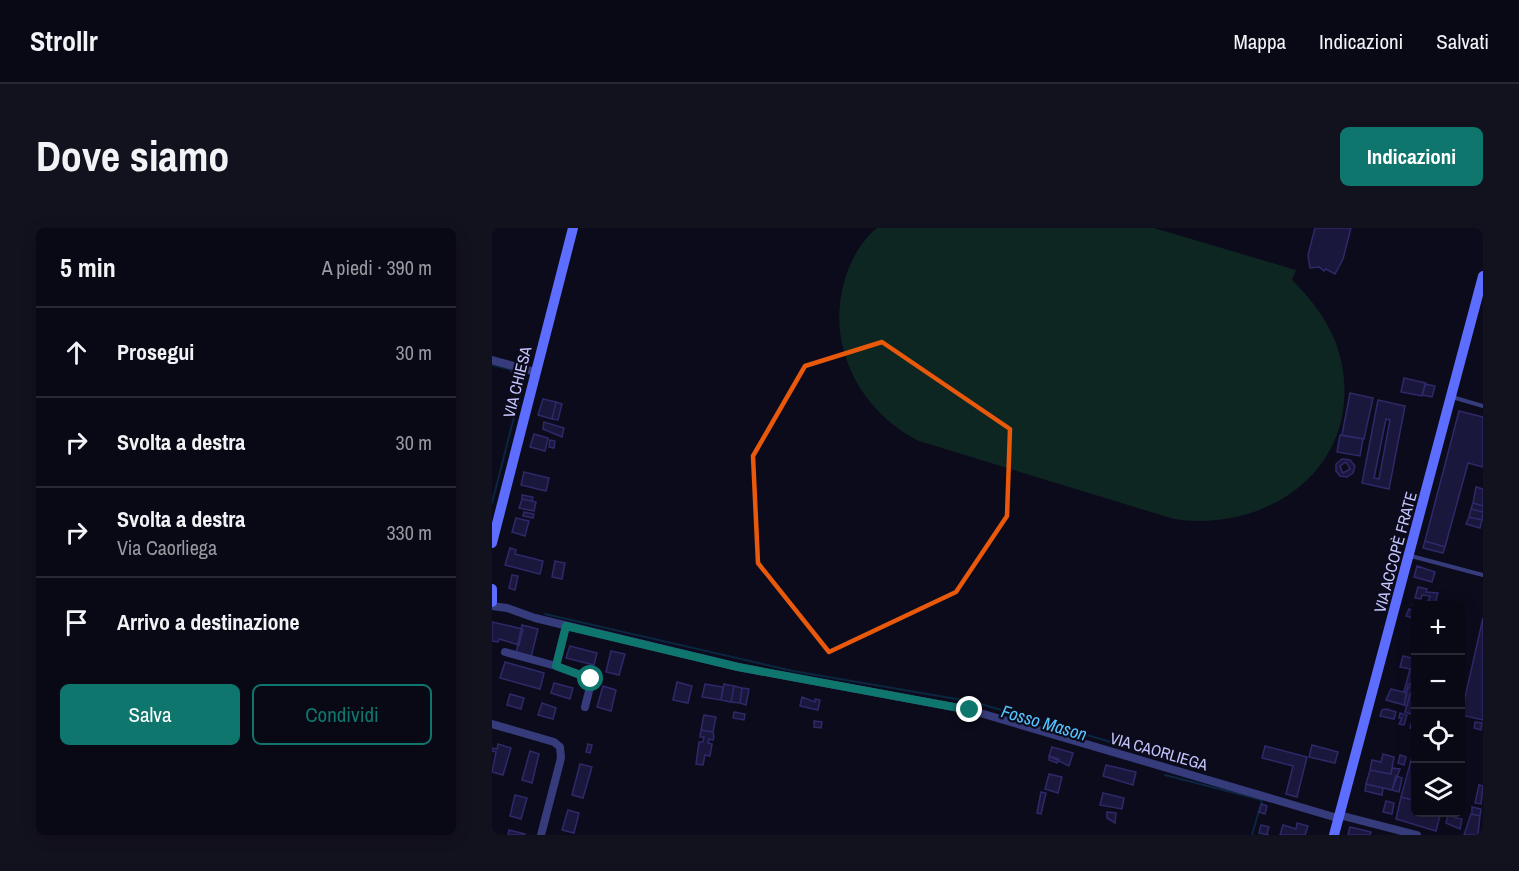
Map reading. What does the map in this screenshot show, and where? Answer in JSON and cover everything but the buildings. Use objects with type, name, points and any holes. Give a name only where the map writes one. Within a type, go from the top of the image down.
[{"type":"main road","name":"VIA CHIESA","points":[[492,543],[573,228]]},
{"type":"main road","name":"VIA ACCOPÈ FRATE","points":[[1334,835],[1483,276]]},
{"type":"street","points":[[492,360],[535,372]]},
{"type":"street","name":"VIA CAORLIEGA","points":[[492,598],[507,608],[566,626],[738,667],[970,710],[1339,817],[1417,835]]},
{"type":"street","points":[[556,666],[566,626]]},
{"type":"street","points":[[505,652],[556,666],[591,679],[585,707]]},
{"type":"street","points":[[492,724],[554,742],[560,747],[561,758],[541,835]]},
{"type":"lane","points":[[1451,397],[1483,406]]},
{"type":"lane","points":[[1410,555],[1483,575]]},
{"type":"highlighted area","points":[[882,342],[1010,429],[1007,516],[956,592],[829,652],[758,563],[753,456],[805,366]]},
{"type":"green space","points":[[877,228],[1154,228],[1296,270],[1292,280],[1330,329],[1342,365],[1344,402],[1337,434],[1322,463],[1300,486],[1273,504],[1243,515],[1209,521],[1174,519],[919,441],[898,428],[879,412],[864,394],[852,373],[844,351],[840,328],[840,303],[845,279],[857,251]]},
{"type":"waterway","name":"Fosso Mason","points":[[492,365],[509,369],[523,382],[492,503]]},
{"type":"waterway","name":"Fosso Mason","points":[[545,614],[793,671],[974,702],[1155,755]]},
{"type":"waterway","name":"Fosso Mason","points":[[1165,775],[1262,800],[1252,835]]},
{"type":"route","points":[[591,679],[556,666],[555,662],[566,626],[738,667],[856,691],[970,710]]}]
